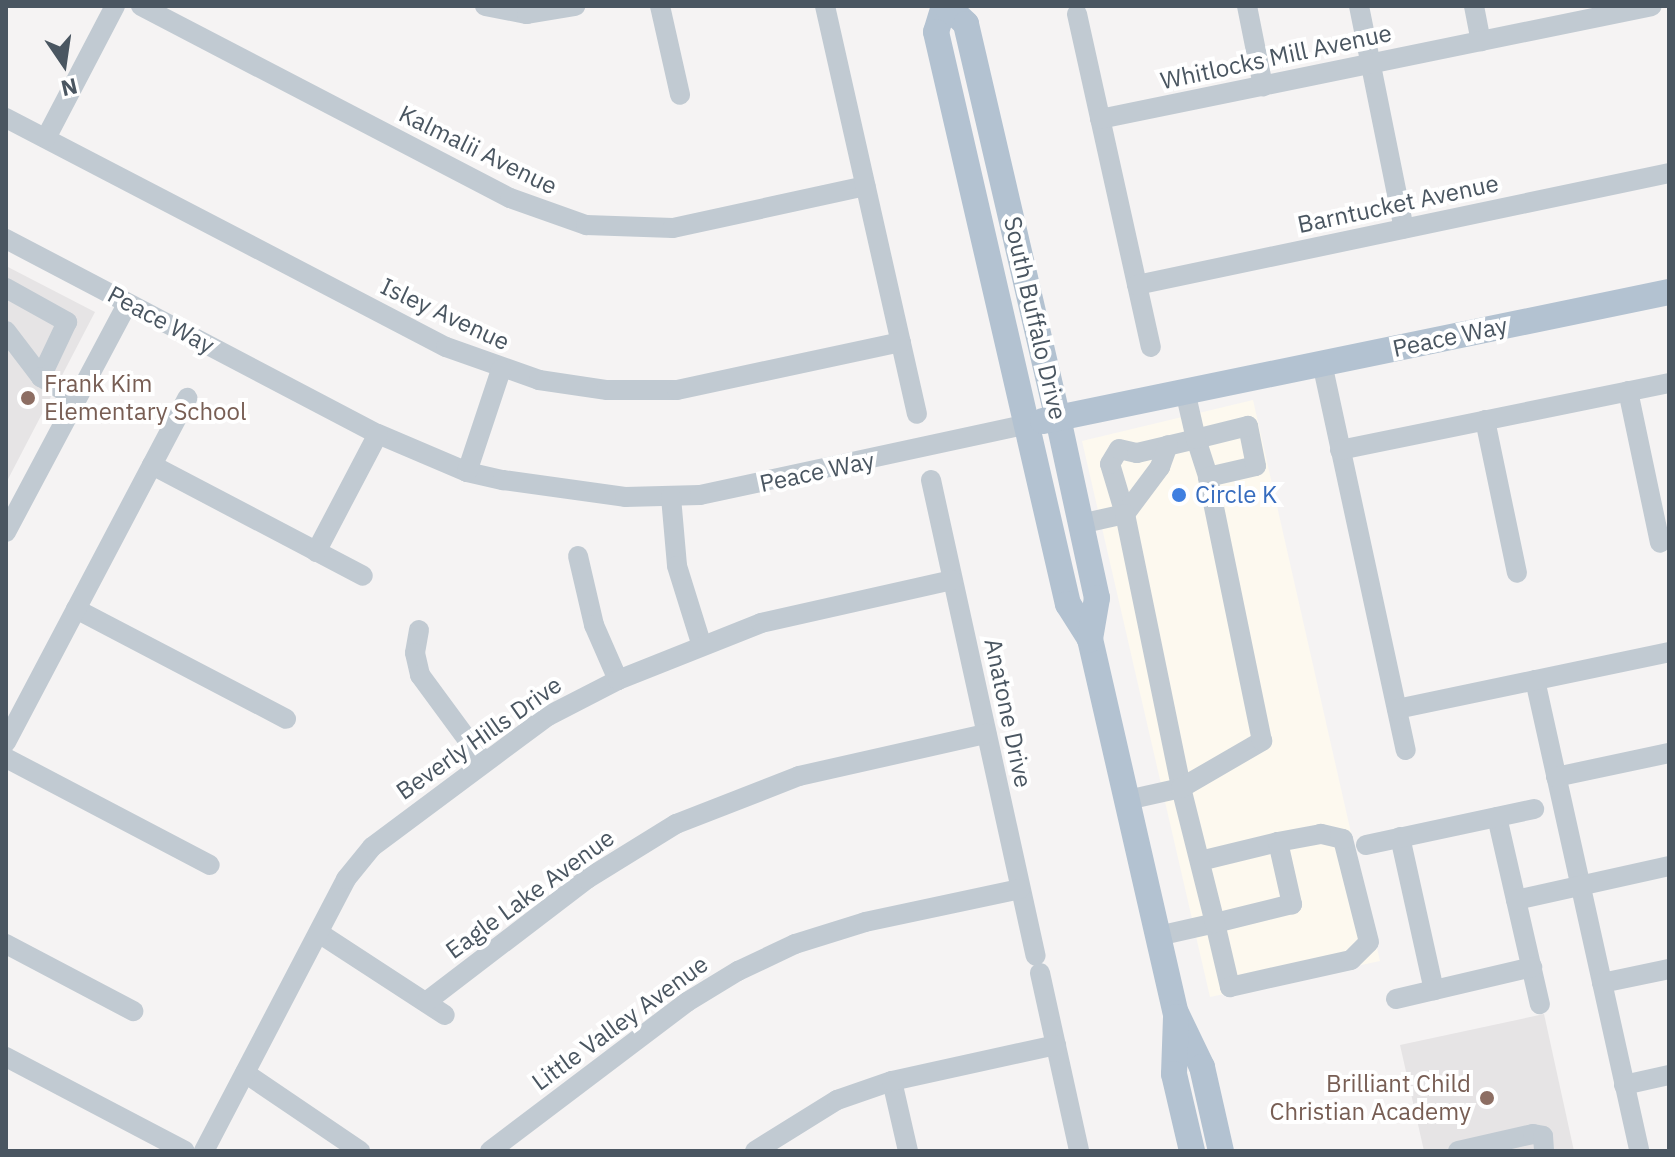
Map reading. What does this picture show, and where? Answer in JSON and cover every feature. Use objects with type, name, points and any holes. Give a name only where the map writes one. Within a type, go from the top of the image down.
[{"type":"main road","name":"South Buffalo Drive","points":[[1090,639],[1097,598],[1058,418],[966,24],[946,6],[936,32],[1068,604],[1090,639],[1176,1013],[1202,1067],[1221,1151]]},
{"type":"main road","name":"Peace Way","points":[[1028,424],[1669,292]]},
{"type":"main road","name":"South Buffalo Drive","points":[[1176,1013],[1174,1074],[1192,1151]]},
{"type":"street","points":[[46,138],[115,6]]},
{"type":"street","name":"Kalmalii Avenue","points":[[141,6],[510,198],[586,225],[673,228],[865,186]]},
{"type":"street","points":[[485,6],[527,14],[575,6]]},
{"type":"street","points":[[660,6],[680,95]]},
{"type":"street","points":[[825,6],[917,414]]},
{"type":"street","points":[[1247,6],[1263,86]]},
{"type":"street","points":[[1359,6],[1404,229]]},
{"type":"street","points":[[1474,6],[1481,41]]},
{"type":"street","name":"Whitlocks Mill Avenue","points":[[1100,119],[1652,6]]},
{"type":"street","points":[[1077,14],[1151,347]]},
{"type":"street","name":"Isley Avenue","points":[[6,118],[446,347],[501,370],[563,385],[654,391],[721,384],[901,342]]},
{"type":"street","name":"Barntucket Avenue","points":[[1137,285],[1669,173]]},
{"type":"street","name":"Peace Way","points":[[6,239],[378,434],[467,472],[582,494],[671,497],[736,490],[1028,424]]},
{"type":"street","points":[[6,288],[67,322],[41,377]]},
{"type":"street","points":[[6,532],[128,303]]},
{"type":"street","points":[[6,331],[41,377],[77,399]]},
{"type":"street","points":[[1322,363],[1406,750]]},
{"type":"street","points":[[467,472],[501,370]]},
{"type":"street","points":[[1340,450],[1669,383]]},
{"type":"street","points":[[1127,800],[1181,788],[1262,741],[1208,477],[1185,391]]},
{"type":"street","points":[[1628,391],[1660,543]]},
{"type":"street","points":[[6,742],[187,398]]},
{"type":"street","points":[[1485,420],[1517,573]]},
{"type":"street","points":[[1200,861],[1321,834],[1343,839],[1369,942],[1351,960],[1230,987],[1181,788],[1125,514],[1110,464],[1119,449],[1137,453],[1248,426],[1256,466],[1208,477]]},
{"type":"street","points":[[316,552],[378,434]]},
{"type":"street","points":[[1080,524],[1125,514],[1160,467],[1168,445]]},
{"type":"street","points":[[152,465],[363,576]]},
{"type":"street","name":"Anatone Drive","points":[[931,480],[1079,1151]]},
{"type":"street","points":[[671,497],[677,566],[701,643]]},
{"type":"street","points":[[578,556],[594,625],[618,680]]},
{"type":"street","name":"Beverly Hills Drive","points":[[204,1151],[346,879],[372,847],[548,716],[618,680],[701,643],[761,623],[952,580]]},
{"type":"street","points":[[76,609],[286,719]]},
{"type":"street","points":[[419,630],[415,653],[420,675],[484,762]]},
{"type":"street","points":[[1397,709],[1669,652]]},
{"type":"street","points":[[1535,680],[1639,1151]]},
{"type":"street","name":"Eagle Lake Avenue","points":[[426,1002],[587,879],[676,824],[799,776],[986,734]]},
{"type":"street","points":[[1556,777],[1669,753]]},
{"type":"street","points":[[6,758],[210,865]]},
{"type":"street","points":[[1366,845],[1534,809]]},
{"type":"street","points":[[1497,817],[1540,1004]]},
{"type":"street","points":[[1400,837],[1434,990]]},
{"type":"street","points":[[1158,936],[1292,904],[1278,842]]},
{"type":"street","points":[[1516,900],[1669,866]]},
{"type":"street","name":"Little Valley Avenue","points":[[490,1151],[687,1002],[738,971],[795,944],[865,922],[1020,889]]},
{"type":"street","points":[[319,933],[445,1015]]},
{"type":"street","points":[[6,944],[133,1011]]},
{"type":"street","points":[[1396,999],[1532,967]]},
{"type":"street","points":[[1602,983],[1669,969]]},
{"type":"street","points":[[755,1151],[837,1100],[892,1081],[1056,1045]]},
{"type":"street","points":[[6,1057],[185,1151]]},
{"type":"street","points":[[245,1073],[316,1116],[360,1151]]},
{"type":"street","points":[[1624,1085],[1669,1075]]},
{"type":"street","points":[[892,1081],[908,1151]]},
{"type":"street","points":[[1458,1151],[1533,1134],[1543,1136],[1544,1151]]},
{"type":"shaded area","name":"Frank Kim Elementary School","points":[[6,266],[95,312],[6,483]]},
{"type":"shaded area","points":[[1253,400],[1380,961],[1210,997],[1082,441]]},
{"type":"shaded area","name":"Brilliant Child Christian Academy","points":[[1544,1014],[1574,1151],[1424,1151],[1400,1045]]},
{"type":"place","name":"Frank Kim Elementary School","points":[[28,398]]},
{"type":"place","name":"Circle K","points":[[1179,495]]},
{"type":"place","name":"Brilliant Child Christian Academy","points":[[1487,1098]]}]
